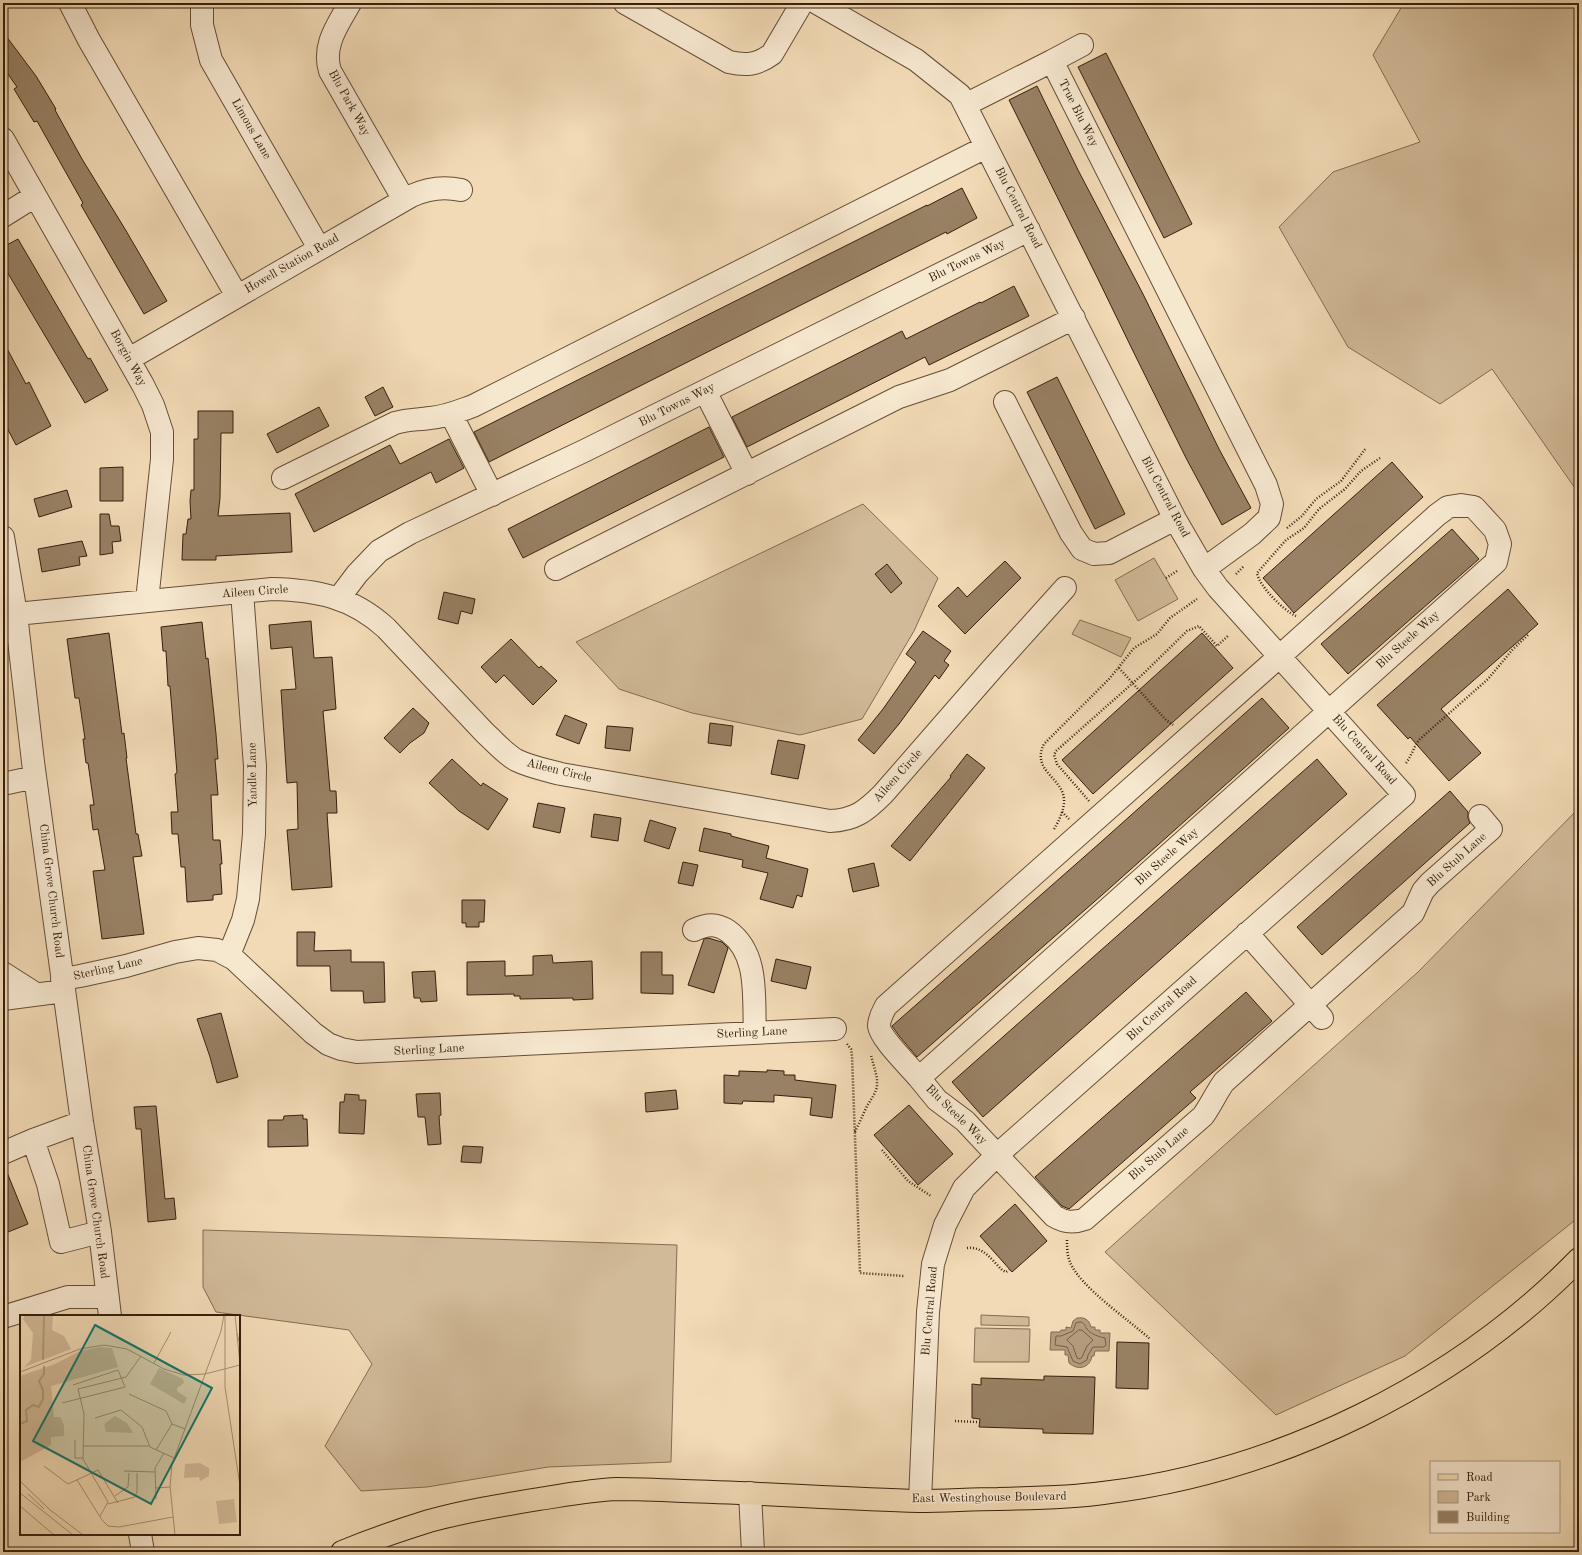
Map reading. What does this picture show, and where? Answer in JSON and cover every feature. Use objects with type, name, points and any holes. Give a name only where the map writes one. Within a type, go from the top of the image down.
[{"type":"main road","name":"East Westinghouse Boulevard","points":[[342,1552],[368,1541],[430,1521],[502,1505],[578,1493],[616,1489],[750,1493],[920,1501],[1066,1498],[1107,1493],[1212,1472],[1274,1452],[1319,1434],[1379,1406],[1440,1371],[1517,1315],[1579,1259]]},
{"type":"street","points":[[70,3],[89,40],[237,296]]},
{"type":"street","name":"Limous Lane","points":[[202,3],[202,24],[211,60],[319,248]]},
{"type":"street","name":"Blu Park Way","points":[[350,3],[331,36],[327,50],[328,64],[330,71],[404,200]]},
{"type":"street","points":[[625,3],[729,62],[743,65],[764,60],[772,54],[802,3]]},
{"type":"street","name":"Blu Central Road","points":[[817,3],[916,60],[960,95],[1176,519],[1204,569],[1218,588],[1404,795],[997,1155],[964,1188],[945,1225],[933,1264],[928,1312],[920,1501]]},
{"type":"street","points":[[965,105],[1082,45]]},
{"type":"street","name":"True Blu Way","points":[[1052,61],[1266,485],[1272,504],[1268,518],[1252,534],[1204,569]]},
{"type":"street","name":"Borgin Way","points":[[3,139],[129,359],[153,405],[162,432],[162,459],[147,601]]},
{"type":"street","points":[[283,478],[395,423],[410,419],[430,418],[451,414],[473,406],[986,146]]},
{"type":"street","name":"Howell Station Road","points":[[129,359],[404,200],[431,189],[451,188],[461,190]]},
{"type":"street","points":[[3,216],[35,196]]},
{"type":"street","name":"Blu Towns Way","points":[[339,598],[357,574],[379,551],[410,533],[584,451],[1029,230]]},
{"type":"street","points":[[556,569],[899,397],[950,380],[1074,318]]},
{"type":"street","points":[[705,391],[747,474]]},
{"type":"street","points":[[1005,402],[1071,533],[1082,549],[1094,554],[1110,553],[1176,519]]},
{"type":"street","points":[[451,414],[492,495]]},
{"type":"street","name":"Blu Steele Way","points":[[997,1155],[965,1121],[937,1100],[919,1078],[1496,562],[1500,544],[1495,530],[1474,507],[1461,506],[1448,508],[1431,520],[1280,656]]},
{"type":"street","name":"China Grove Church Road","points":[[3,537],[16,614],[12,664],[36,777],[82,1122],[100,1232],[108,1306]]},
{"type":"street","name":"Aileen Circle","points":[[16,614],[272,589],[298,589],[324,593],[339,598],[374,618],[386,628],[485,733],[502,750],[516,759],[534,767],[562,774],[830,821],[843,820],[856,816],[869,807],[883,794],[1065,588]]},
{"type":"street","name":"Yandle Lane","points":[[229,955],[243,920],[248,899],[254,834],[254,766],[242,592]]},
{"type":"street","points":[[919,1078],[884,1038],[879,1028],[880,1017],[886,1006],[1280,656]]},
{"type":"street","points":[[3,784],[36,777]]},
{"type":"street","name":"Blu Stub Lane","points":[[1068,1222],[1076,1222],[1085,1219],[1203,1116],[1224,1082],[1316,1011],[1413,913],[1423,891],[1430,883],[1491,829],[1480,816]]},
{"type":"street","points":[[694,930],[712,924],[723,928],[734,936],[743,947],[750,959],[752,973],[755,1033]]},
{"type":"street","points":[[1247,933],[1316,1011]]},
{"type":"street","name":"Sterling Lane","points":[[3,999],[36,994],[87,975],[175,952],[198,948],[217,950],[229,955],[313,1033],[328,1044],[341,1049],[357,1052],[383,1052],[755,1033],[839,1035]]},
{"type":"street","points":[[3,973],[36,994]]},
{"type":"street","points":[[3,1153],[82,1122]]},
{"type":"street","points":[[33,1140],[48,1184],[61,1242],[100,1232]]},
{"type":"street","points":[[997,1155],[1054,1216],[1061,1221],[1068,1222]]},
{"type":"street","points":[[3,1317],[68,1297],[108,1306]]},
{"type":"street","points":[[750,1493],[753,1552]]},
{"type":"street","points":[[140,1535],[143,1552]]},
{"type":"path","points":[[1281,532],[1302,516],[1316,499],[1341,481],[1366,448]]},
{"type":"path","points":[[1297,616],[1286,611],[1260,582],[1256,573],[1286,540],[1304,528],[1320,509],[1346,490],[1361,471],[1380,458]]},
{"type":"path","points":[[1236,574],[1249,562]]},
{"type":"path","points":[[1166,578],[1177,571]]},
{"type":"path","points":[[1053,830],[1062,812],[1064,801],[1063,794],[1054,780],[1043,768],[1040,761],[1040,752],[1044,744],[1118,668],[1134,648],[1157,634],[1170,618],[1197,599]]},
{"type":"path","points":[[1091,805],[1085,794],[1057,764],[1054,754],[1061,746],[1133,684],[1187,631],[1200,626],[1217,646],[1229,635]]},
{"type":"path","points":[[1406,763],[1415,744],[1488,679],[1513,649],[1529,634]]},
{"type":"path","points":[[1118,668],[1166,720],[1176,726]]},
{"type":"path","points":[[1062,812],[1067,817]]},
{"type":"path","points":[[839,1035],[848,1044],[852,1056],[860,1273],[904,1276]]},
{"type":"path","points":[[855,1132],[877,1087],[877,1078],[871,1054]]},
{"type":"path","points":[[882,1150],[908,1181],[931,1196]]},
{"type":"path","points":[[1068,1222],[1067,1247],[1070,1262],[1076,1274],[1098,1296],[1150,1339]]},
{"type":"path","points":[[967,1248],[975,1247],[980,1249],[1002,1270],[1006,1272],[1009,1270]]},
{"type":"path","points":[[954,1421],[977,1422]]},
{"type":"green space","points":[[1404,3],[1579,3],[1579,494],[1492,369],[1440,404],[1348,347],[1279,227],[1333,172],[1420,142],[1373,55]]},
{"type":"green space","points":[[863,504],[938,578],[914,631],[862,719],[800,735],[692,713],[619,689],[576,642]]},
{"type":"green space","points":[[1154,558],[1178,599],[1138,621],[1115,580]]},
{"type":"green space","points":[[1080,620],[1131,638],[1121,657],[1072,634]]},
{"type":"green space","points":[[1579,808],[1579,1217],[1405,1356],[1276,1415],[1105,1252],[1418,972]]},
{"type":"green space","points":[[203,1230],[677,1245],[671,1462],[548,1467],[427,1487],[361,1491],[325,1446],[372,1364],[349,1330],[216,1312],[203,1287]]},
{"type":"green space","points":[[981,1315],[1029,1317],[1029,1326],[981,1325]]},
{"type":"green space","points":[[975,1328],[1030,1329],[1029,1362],[974,1362]]},
{"type":"water","points":[[1077,1318],[1086,1319],[1091,1327],[1095,1327],[1095,1330],[1100,1330],[1100,1333],[1110,1333],[1109,1351],[1095,1351],[1094,1356],[1092,1356],[1089,1363],[1083,1367],[1076,1367],[1069,1363],[1068,1355],[1065,1355],[1065,1350],[1050,1350],[1051,1332],[1066,1330],[1066,1327],[1071,1328],[1073,1321]]},
{"type":"building","points":[[3,32],[36,76],[56,109],[55,110],[82,159],[167,301],[144,314],[81,205],[83,203],[37,121],[34,122],[14,89],[17,87],[3,67]]},
{"type":"building","points":[[1106,53],[1192,224],[1164,238],[1078,67]]},
{"type":"building","points":[[1037,86],[1078,170],[1143,294],[1219,449],[1251,508],[1222,525],[1186,458],[1009,100]]},
{"type":"building","points":[[962,188],[977,218],[947,234],[946,232],[489,462],[474,432]]},
{"type":"building","points":[[18,239],[88,359],[90,358],[108,390],[85,403],[3,265],[3,247]]},
{"type":"building","points":[[1014,286],[1029,316],[929,365],[925,357],[747,447],[732,417],[902,331],[906,339]]},
{"type":"building","points":[[3,341],[26,384],[29,382],[51,426],[16,445],[3,420]]},
{"type":"building","points":[[1057,377],[1125,514],[1095,529],[1027,392]]},
{"type":"building","points":[[383,387],[393,407],[375,416],[365,397]]},
{"type":"building","points":[[319,407],[329,426],[277,453],[267,434]]},
{"type":"building","points":[[198,411],[233,411],[233,433],[221,433],[220,498],[218,516],[290,513],[292,552],[216,556],[216,560],[182,560],[183,534],[186,534],[188,519],[191,519],[191,490],[194,490],[194,439],[198,439]]},
{"type":"building","points":[[709,427],[724,457],[523,558],[508,529]]},
{"type":"building","points":[[449,439],[464,468],[436,483],[431,472],[314,532],[295,494],[390,445],[400,464]]},
{"type":"building","points":[[1392,462],[1423,497],[1294,613],[1263,578]]},
{"type":"building","points":[[123,467],[123,501],[100,501],[100,468]]},
{"type":"building","points":[[67,490],[72,507],[39,517],[34,499]]},
{"type":"building","points":[[100,514],[109,514],[111,526],[119,526],[121,541],[112,542],[113,553],[100,555]]},
{"type":"building","points":[[1452,529],[1479,559],[1348,674],[1321,644]]},
{"type":"building","points":[[82,541],[87,556],[79,557],[80,565],[42,572],[38,549]]},
{"type":"building","points":[[1005,561],[1021,578],[965,634],[938,606],[958,587],[967,597]]},
{"type":"building","points":[[887,564],[902,583],[891,593],[875,574]]},
{"type":"building","points":[[1508,589],[1538,624],[1441,709],[1481,753],[1449,781],[1410,737],[1408,739],[1377,705]]},
{"type":"building","points":[[444,592],[475,599],[472,614],[461,611],[458,624],[438,619]]},
{"type":"building","points":[[311,621],[314,658],[332,657],[336,709],[323,711],[330,791],[336,791],[337,813],[327,813],[332,887],[292,890],[287,830],[298,829],[297,782],[287,783],[281,690],[296,689],[292,647],[271,649],[269,625]]},
{"type":"building","points":[[202,622],[206,659],[208,658],[218,759],[215,759],[218,795],[211,795],[213,840],[220,840],[222,894],[213,895],[213,900],[187,902],[185,867],[181,867],[178,834],[172,834],[171,812],[178,812],[175,774],[177,773],[170,686],[168,686],[166,651],[163,651],[161,627]]},
{"type":"building","points":[[923,631],[951,651],[944,661],[949,665],[939,679],[935,675],[899,724],[874,754],[858,740],[883,709],[916,662],[906,654]]},
{"type":"building","points":[[109,633],[122,734],[124,733],[136,834],[138,834],[142,856],[133,857],[144,934],[102,939],[93,871],[105,870],[98,829],[93,830],[90,805],[94,805],[88,763],[86,763],[83,739],[85,739],[79,698],[75,698],[67,639]]},
{"type":"building","points":[[1202,633],[1233,668],[1093,794],[1062,760]]},
{"type":"building","points":[[511,639],[539,668],[541,666],[557,681],[533,705],[504,675],[496,683],[481,667]]},
{"type":"building","points":[[1262,698],[1289,728],[1102,895],[917,1057],[892,1026]]},
{"type":"building","points":[[413,708],[429,723],[424,733],[410,743],[400,753],[384,738]]},
{"type":"building","points":[[565,715],[587,724],[579,744],[556,735]]},
{"type":"building","points":[[710,723],[733,726],[731,746],[708,743]]},
{"type":"building","points":[[607,726],[633,728],[630,751],[605,748]]},
{"type":"building","points":[[778,740],[805,745],[798,779],[771,774]]},
{"type":"building","points":[[967,754],[985,768],[910,861],[891,846],[951,777],[950,776]]},
{"type":"building","points":[[452,759],[481,786],[483,783],[508,799],[488,830],[459,811],[429,783]]},
{"type":"building","points":[[1317,759],[1347,794],[983,1117],[952,1082]]},
{"type":"building","points":[[1450,791],[1468,812],[1470,823],[1322,955],[1297,927]]},
{"type":"building","points":[[538,803],[565,808],[560,833],[533,827]]},
{"type":"building","points":[[594,814],[621,818],[618,841],[591,837]]},
{"type":"building","points":[[650,820],[676,828],[669,849],[644,841]]},
{"type":"building","points":[[704,828],[731,834],[731,836],[769,846],[766,858],[808,869],[802,897],[797,895],[793,908],[760,899],[768,873],[742,867],[743,860],[699,851]]},
{"type":"building","points":[[683,862],[698,865],[693,886],[678,883]]},
{"type":"building","points":[[874,863],[879,886],[853,892],[848,869]]},
{"type":"building","points":[[462,900],[485,900],[484,922],[479,922],[479,927],[466,927],[466,923],[462,923]]},
{"type":"building","points":[[297,932],[315,932],[314,951],[351,950],[351,962],[384,962],[385,1002],[364,1003],[363,991],[331,991],[330,966],[297,966]]},
{"type":"building","points":[[708,938],[722,942],[728,948],[714,993],[688,985],[704,939]]},
{"type":"building","points":[[641,952],[662,952],[662,975],[673,975],[673,994],[641,993]]},
{"type":"building","points":[[552,955],[553,963],[592,961],[593,999],[520,999],[520,996],[514,996],[514,994],[467,995],[467,962],[505,961],[505,976],[533,975],[533,956]]},
{"type":"building","points":[[776,959],[811,967],[806,989],[771,981]]},
{"type":"building","points":[[435,971],[437,1001],[421,1002],[420,998],[414,998],[412,972]]},
{"type":"building","points":[[1246,992],[1272,1021],[1190,1092],[1196,1098],[1069,1209],[1062,1206],[1035,1177]]},
{"type":"building","points":[[221,1013],[238,1077],[217,1083],[197,1019]]},
{"type":"building","points":[[767,1070],[784,1071],[784,1075],[795,1075],[795,1080],[836,1085],[832,1118],[810,1115],[812,1098],[774,1095],[774,1102],[743,1101],[742,1104],[724,1103],[724,1075],[739,1076],[739,1071],[767,1072]]},
{"type":"building","points":[[676,1090],[678,1109],[646,1112],[645,1093]]},
{"type":"building","points":[[440,1093],[441,1115],[439,1116],[441,1144],[428,1145],[425,1117],[418,1117],[416,1094]]},
{"type":"building","points":[[345,1094],[359,1095],[359,1100],[366,1100],[364,1134],[339,1133],[340,1102],[344,1102]]},
{"type":"building","points":[[909,1105],[953,1154],[918,1185],[874,1135]]},
{"type":"building","points":[[156,1106],[165,1199],[174,1198],[176,1219],[148,1222],[141,1129],[136,1129],[134,1107]]},
{"type":"building","points":[[303,1115],[303,1119],[307,1119],[308,1146],[268,1147],[268,1120],[283,1120],[284,1116]]},
{"type":"building","points":[[463,1146],[483,1147],[481,1163],[461,1162]]},
{"type":"building","points":[[3,1165],[28,1224],[3,1234]]},
{"type":"building","points":[[1015,1204],[1047,1241],[1012,1272],[980,1236]]},
{"type":"building","points":[[1117,1342],[1149,1343],[1148,1389],[1116,1388]]},
{"type":"building","points":[[1044,1376],[1095,1377],[1093,1434],[1043,1433],[1043,1429],[979,1427],[980,1419],[972,1418],[972,1384],[981,1385],[981,1378],[1044,1380]]}]
